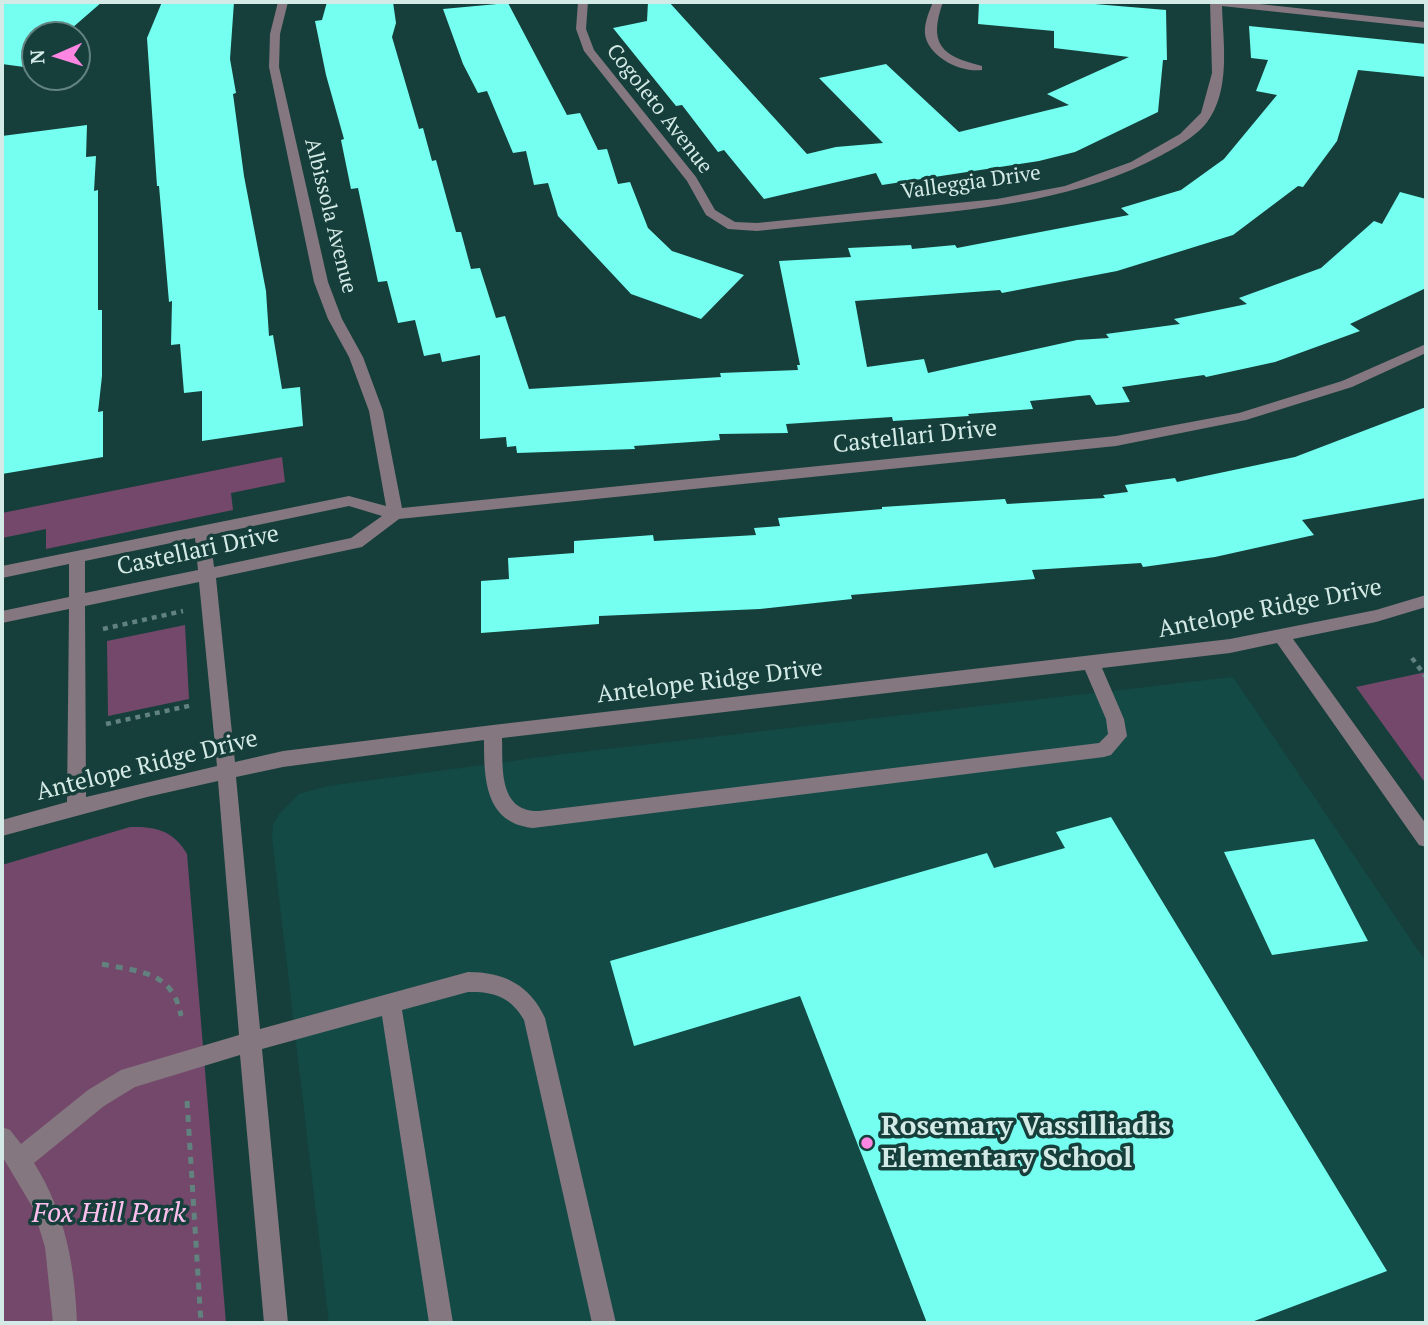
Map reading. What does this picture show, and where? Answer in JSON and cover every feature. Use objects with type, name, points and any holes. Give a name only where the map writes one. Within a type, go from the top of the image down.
[{"type":"street","name":"Albissola Avenue","points":[[283,2],[273,42],[274,67],[321,282],[335,319],[356,356],[376,411],[395,514]]},
{"type":"street","name":"Cogoleto Avenue","points":[[583,2],[581,29],[589,51],[692,180],[710,212],[732,226]]},
{"type":"street","points":[[937,2],[930,30],[933,42],[944,56],[958,64],[978,68]]},
{"type":"street","name":"Valleggia Drive","points":[[732,226],[757,227],[986,205],[1039,196],[1121,171],[1183,137],[1206,116],[1216,90],[1216,2]]},
{"type":"street","points":[[1216,2],[1426,25]]},
{"type":"street","name":"Castellari Drive","points":[[2,572],[349,501],[395,514],[1116,441],[1241,417],[1347,384],[1426,348]]},
{"type":"street","name":"Castellari Drive","points":[[2,617],[356,544],[395,514]]},
{"type":"street","points":[[202,531],[276,1323]]},
{"type":"street","points":[[77,556],[77,807]]},
{"type":"street","name":"Antelope Ridge Drive","points":[[2,828],[226,770],[343,750],[1230,646],[1282,637],[1426,601]]},
{"type":"street","points":[[1282,637],[1426,839]]},
{"type":"street","points":[[493,732],[495,792],[506,810],[525,819],[580,815],[1104,750],[1118,736],[1115,719],[1091,663]]},
{"type":"street","points":[[19,1160],[96,1098],[130,1078],[468,982],[486,981],[517,992],[534,1018],[604,1323]]},
{"type":"street","points":[[391,1005],[441,1323]]},
{"type":"street","points":[[2,1138],[27,1170],[46,1207],[59,1250],[65,1323]]},
{"type":"path","points":[[102,629],[188,610]]},
{"type":"path","points":[[1412,658],[1426,677]]},
{"type":"path","points":[[102,726],[197,704]]},
{"type":"path","points":[[102,964],[158,977],[171,984],[180,1001],[181,1016]]},
{"type":"path","points":[[187,1101],[201,1323]]},
{"type":"shaded area","name":"Rosemary Vassilliadis Elementary School","points":[[1233,677],[1426,962],[1426,1323],[329,1323],[272,837],[273,825],[279,814],[299,794],[328,786],[564,754]]},
{"type":"green space","points":[[282,457],[285,482],[231,493],[233,510],[46,549],[46,529],[2,538],[2,513]]},
{"type":"green space","points":[[185,625],[189,699],[108,716],[107,641]]},
{"type":"green space","points":[[1426,672],[1426,784],[1356,687]]},
{"type":"green space","name":"Fox Hill Park","points":[[130,827],[156,829],[170,835],[187,854],[226,1323],[2,1323],[2,865]]},
{"type":"building","points":[[2,2],[102,2],[80,21],[21,21],[21,67],[2,64]]},
{"type":"building","points":[[162,2],[234,2],[230,59],[236,93],[233,94],[244,176],[266,291],[269,336],[273,335],[282,389],[300,387],[303,426],[202,441],[202,391],[184,393],[180,344],[171,345],[172,301],[169,302],[157,186],[147,38]]},
{"type":"building","points":[[327,2],[393,2],[396,23],[392,37],[419,129],[423,128],[432,161],[436,160],[456,232],[461,232],[471,269],[480,268],[496,318],[505,316],[529,389],[721,377],[720,373],[798,370],[797,365],[800,365],[779,261],[851,257],[848,248],[911,245],[912,249],[955,245],[957,248],[1129,215],[1121,208],[1181,190],[1224,159],[1277,95],[1256,91],[1268,60],[1251,58],[1249,26],[1426,44],[1426,77],[1358,70],[1337,141],[1303,187],[1298,186],[1233,235],[1117,271],[1002,293],[1000,290],[855,301],[867,367],[924,359],[928,373],[1077,340],[1109,338],[1106,334],[1180,324],[1174,319],[1247,304],[1239,298],[1321,268],[1374,221],[1382,224],[1400,192],[1426,199],[1426,288],[1350,324],[1360,331],[1275,362],[1206,377],[1204,375],[1122,387],[1130,402],[1096,405],[1090,395],[1030,401],[1033,409],[968,414],[969,416],[893,421],[892,417],[786,424],[788,433],[719,434],[720,440],[634,446],[635,449],[517,453],[516,446],[507,447],[506,437],[480,439],[480,355],[442,362],[440,353],[424,356],[415,320],[398,323],[387,281],[378,282],[358,188],[351,189],[341,140],[344,139],[326,75],[315,21],[322,20]]},
{"type":"building","points":[[648,2],[669,2],[807,154],[836,147],[883,143],[819,78],[886,64],[959,132],[1069,105],[1047,94],[1129,57],[1054,48],[1054,31],[978,24],[979,2],[1071,2],[1166,10],[1167,60],[1163,60],[1158,112],[1075,152],[1039,161],[882,185],[876,173],[764,199],[724,150],[718,152],[682,105],[676,106],[613,28],[647,21]]},
{"type":"building","points":[[508,3],[567,115],[580,113],[598,150],[607,149],[618,184],[630,182],[648,228],[672,251],[744,275],[701,319],[631,294],[558,216],[548,183],[534,185],[526,151],[513,153],[487,91],[478,93],[463,64],[443,9]]},
{"type":"building","points":[[87,125],[86,157],[96,156],[94,191],[98,190],[98,310],[102,310],[102,376],[98,412],[103,411],[103,457],[2,474],[2,136]]},
{"type":"building","points":[[1426,407],[1426,498],[1302,520],[1314,535],[1215,557],[1143,567],[1141,563],[1032,570],[1035,579],[851,595],[852,599],[760,609],[599,616],[599,624],[481,633],[481,581],[509,579],[508,558],[574,553],[574,541],[653,535],[654,541],[756,535],[754,528],[780,526],[778,518],[882,507],[1005,499],[1007,504],[1105,498],[1103,495],[1128,492],[1125,485],[1175,478],[1177,482],[1295,457]]},
{"type":"building","points":[[1111,817],[1387,1271],[1249,1323],[927,1323],[800,996],[634,1046],[610,961],[987,853],[994,868],[1065,848],[1056,832]]},
{"type":"building","points":[[1314,839],[1368,941],[1272,955],[1224,852]]},
{"type":"place","name":"Rosemary Vassilliadis Elementary School","points":[[867,1143]]}]
